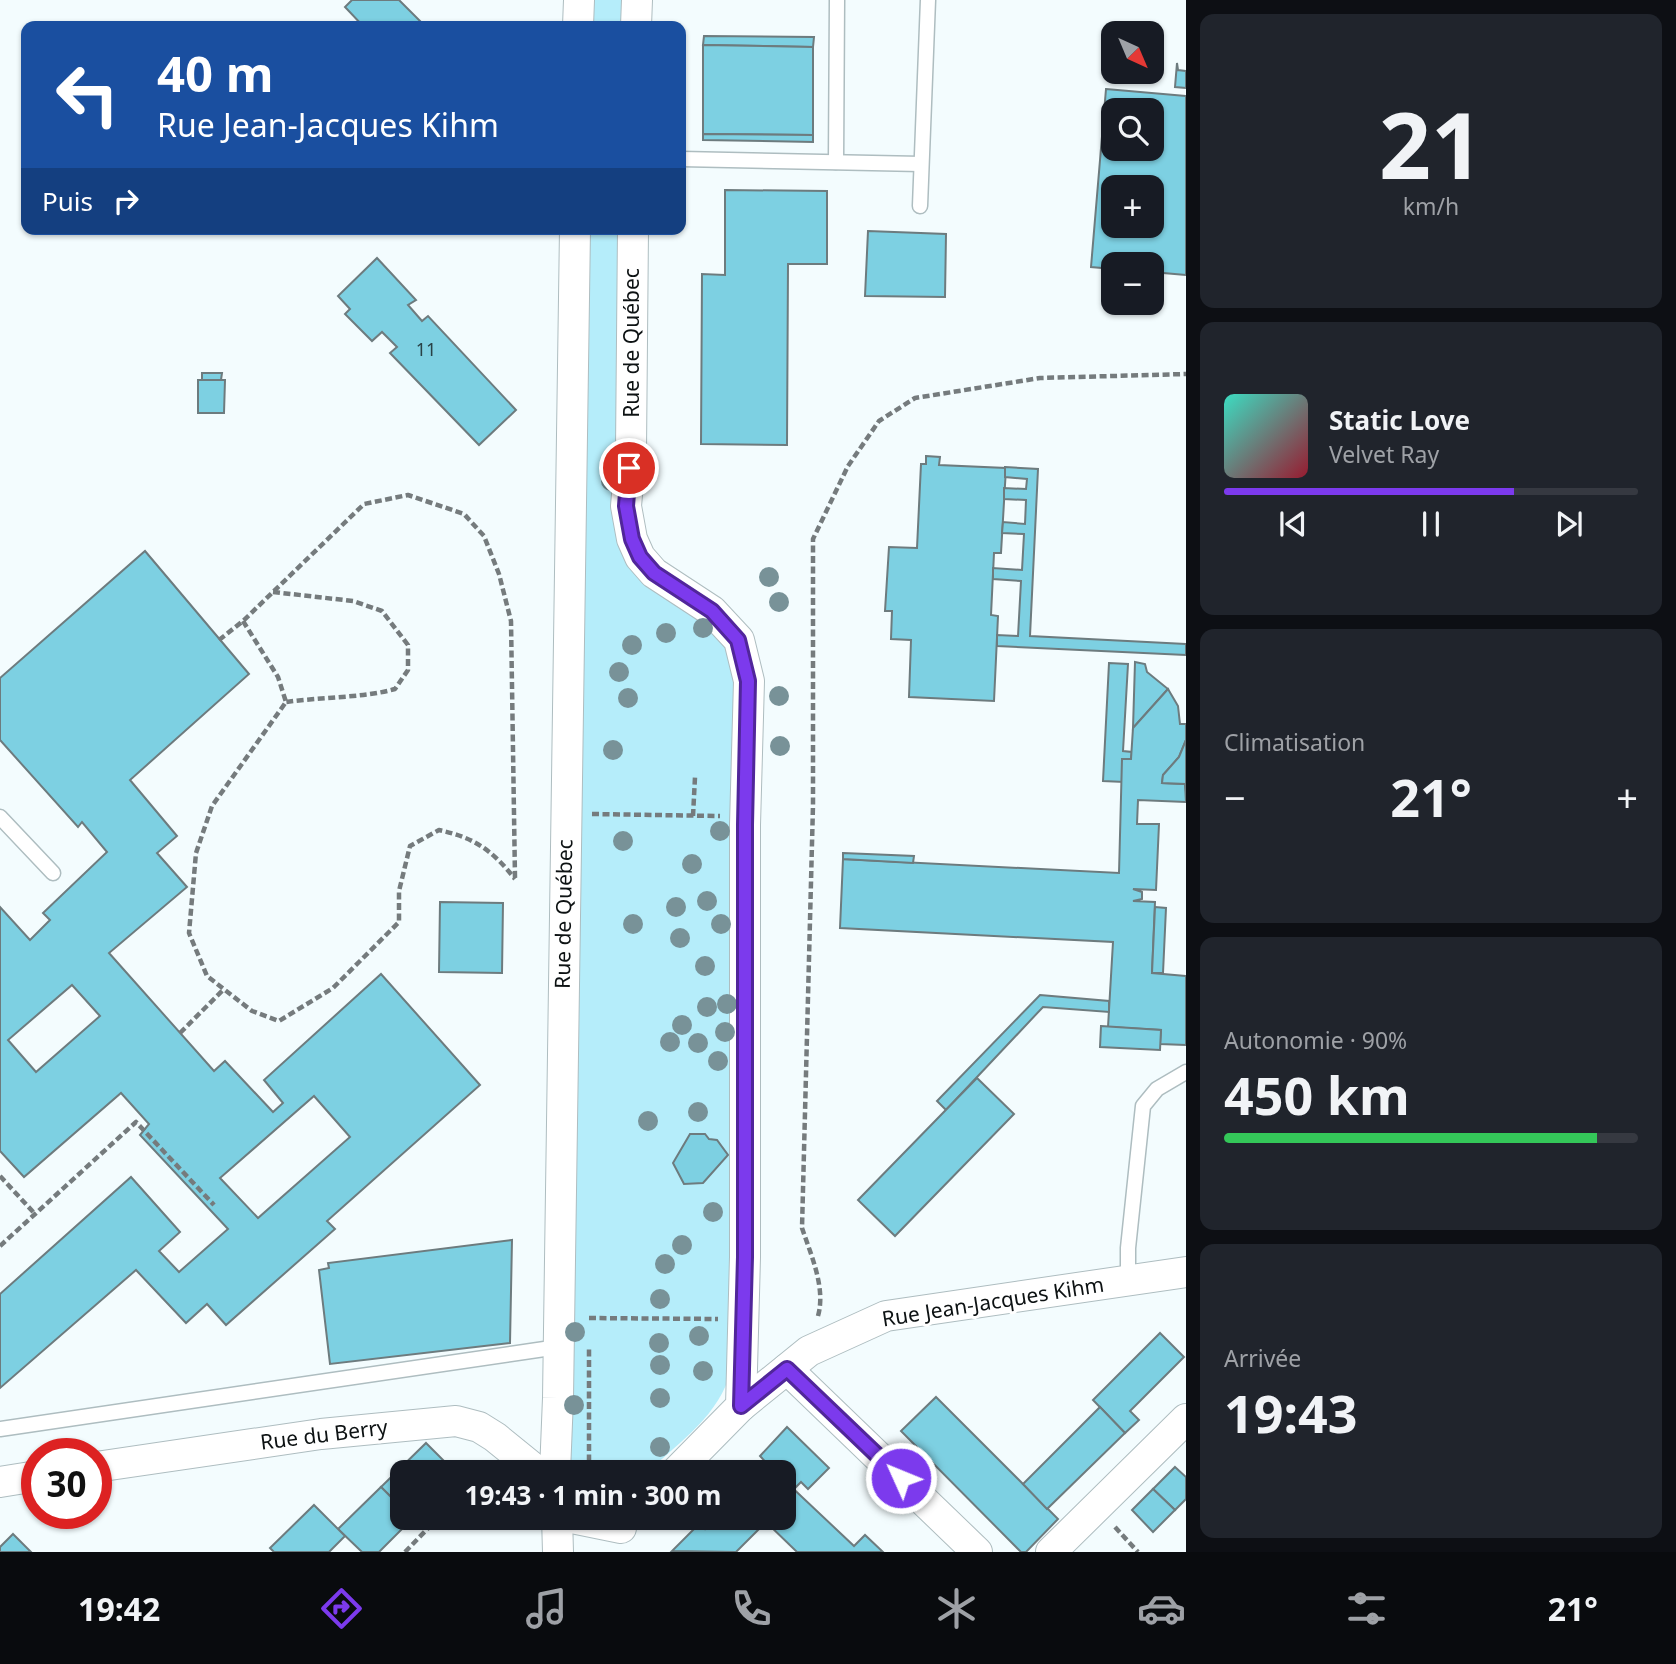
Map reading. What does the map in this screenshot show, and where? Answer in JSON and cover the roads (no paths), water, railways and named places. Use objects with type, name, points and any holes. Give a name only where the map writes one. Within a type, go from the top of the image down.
[{"type":"street","points":[[578,21],[579,0]]},
{"type":"street","points":[[636,21],[637,0]]},
{"type":"street","name":"Rue de Québec","points":[[555,1460],[575,235]]},
{"type":"street","name":"Rue de Québec","points":[[633,235],[631,450],[626,506],[632,539],[640,557],[654,573],[712,611],[738,640],[748,681],[745,816],[744,1319],[741,1406]]},
{"type":"street","name":"Rue Jean-Jacques Kihm","points":[[741,1406],[798,1360],[886,1316],[1186,1272]]},
{"type":"street","points":[[798,1360],[976,1552]]},
{"type":"street","points":[[689,1460],[741,1406]]},
{"type":"street","points":[[1051,1552],[1186,1419]]},
{"type":"street","name":"Rue du Berry","points":[[112,1465],[321,1434],[456,1421],[479,1427],[523,1460]]},
{"type":"street","points":[[0,1482],[21,1479]]},
{"type":"street","points":[[557,1530],[558,1552]]},
{"type":"lane","points":[[836,162],[837,0]]},
{"type":"lane","points":[[920,206],[928,0]]},
{"type":"lane","points":[[686,159],[921,164]]},
{"type":"lane","points":[[0,817],[53,873]]},
{"type":"lane","points":[[1128,1280],[1128,1248],[1143,1106],[1157,1089],[1186,1072]]},
{"type":"lane","points":[[0,1429],[558,1347]]}]
